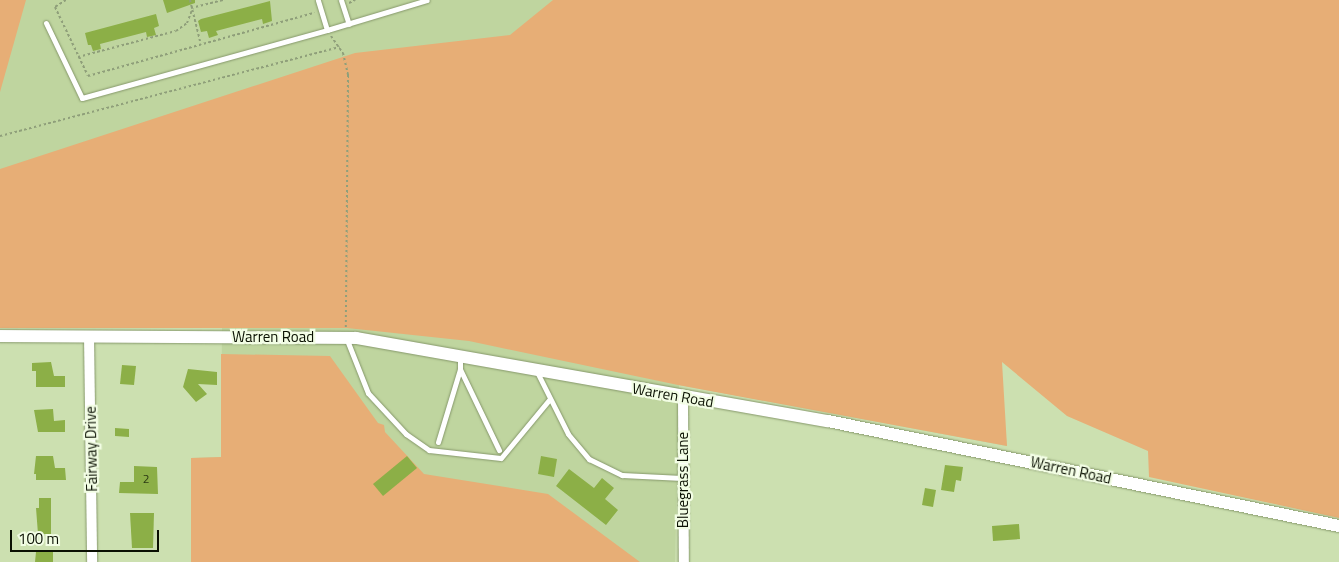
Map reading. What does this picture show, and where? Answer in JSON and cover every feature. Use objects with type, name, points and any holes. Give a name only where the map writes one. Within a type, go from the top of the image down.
[{"type":"street","name":"Warren Road","points":[[0,336],[346,338],[536,369],[683,397],[847,425],[1339,526]]},
{"type":"street","name":"Fairway Drive","points":[[89,336],[92,562]]},
{"type":"street","name":"Bluegrass Lane","points":[[683,397],[684,562]]},
{"type":"lane","points":[[318,0],[327,30]]},
{"type":"lane","points":[[46,23],[82,98],[349,24],[427,0]]},
{"type":"lane","points":[[342,2],[349,24]]},
{"type":"lane","points":[[346,338],[363,386],[406,434],[429,450],[501,458],[549,400]]},
{"type":"lane","points":[[438,442],[460,369],[460,356]]},
{"type":"lane","points":[[460,369],[500,450]]},
{"type":"lane","points":[[536,369],[549,400],[568,434],[589,459],[604,468],[640,477],[682,478]]},
{"type":"path","points":[[66,0],[55,7],[86,75],[91,76],[321,11]]},
{"type":"path","points":[[190,0],[201,45]]},
{"type":"path","points":[[192,9],[223,0]]},
{"type":"path","points":[[342,2],[359,0]]},
{"type":"path","points":[[78,57],[176,31],[187,23],[192,9]]},
{"type":"path","points":[[327,30],[340,47],[348,76],[346,338]]},
{"type":"path","points":[[0,136],[340,47]]},
{"type":"shaded area","points":[[0,0],[954,0],[1007,446],[679,385],[675,562],[191,562],[191,458],[221,457],[222,328],[0,328]]},
{"type":"shaded area","points":[[0,0],[26,0],[0,92]]},
{"type":"shaded area","points":[[553,0],[1339,0],[1339,518],[1149,477],[1148,451],[1067,416],[1002,362],[1007,446],[678,385],[469,341],[347,328],[0,328],[0,169],[355,53],[510,35]]},
{"type":"shaded area","points":[[221,354],[330,356],[378,423],[384,425],[385,432],[424,474],[548,494],[640,562],[191,562],[191,458],[221,457]]},
{"type":"building","points":[[163,0],[195,0],[195,3],[167,13]]},
{"type":"building","points":[[270,1],[272,21],[263,24],[262,19],[216,31],[218,35],[209,38],[207,31],[201,32],[198,21],[201,19]]},
{"type":"building","points":[[156,14],[159,26],[154,28],[156,35],[147,37],[146,32],[100,44],[101,49],[93,51],[91,45],[88,45],[85,33]]},
{"type":"building","points":[[51,362],[54,376],[65,376],[65,387],[36,387],[36,371],[32,371],[32,363]]},
{"type":"building","points":[[122,365],[136,366],[134,385],[120,384]]},
{"type":"building","points":[[188,369],[217,372],[217,385],[198,384],[207,394],[196,402],[183,387]]},
{"type":"building","points":[[53,409],[54,421],[65,420],[65,432],[38,432],[34,410]]},
{"type":"building","points":[[115,428],[129,429],[129,437],[115,436]]},
{"type":"building","points":[[36,456],[53,456],[55,468],[65,468],[66,480],[36,480],[36,474],[34,474]]},
{"type":"building","points":[[407,456],[417,468],[383,496],[373,484]]},
{"type":"building","points":[[541,456],[557,459],[554,477],[538,474]]},
{"type":"building","points":[[945,465],[963,467],[961,481],[956,480],[954,492],[941,490]]},
{"type":"building","points":[[134,466],[157,467],[158,494],[119,493],[120,482],[134,482]]},
{"type":"building","points":[[569,469],[594,488],[602,478],[614,488],[605,499],[618,510],[606,525],[556,486]]},
{"type":"building","points":[[925,488],[936,490],[933,507],[922,505]]},
{"type":"building","points":[[39,498],[51,498],[51,534],[38,534],[36,508],[39,508]]},
{"type":"building","points":[[130,513],[154,513],[153,548],[132,548]]},
{"type":"building","points":[[1019,524],[1020,539],[993,541],[992,526]]},
{"type":"building","points":[[53,551],[53,562],[35,562],[36,552]]}]
